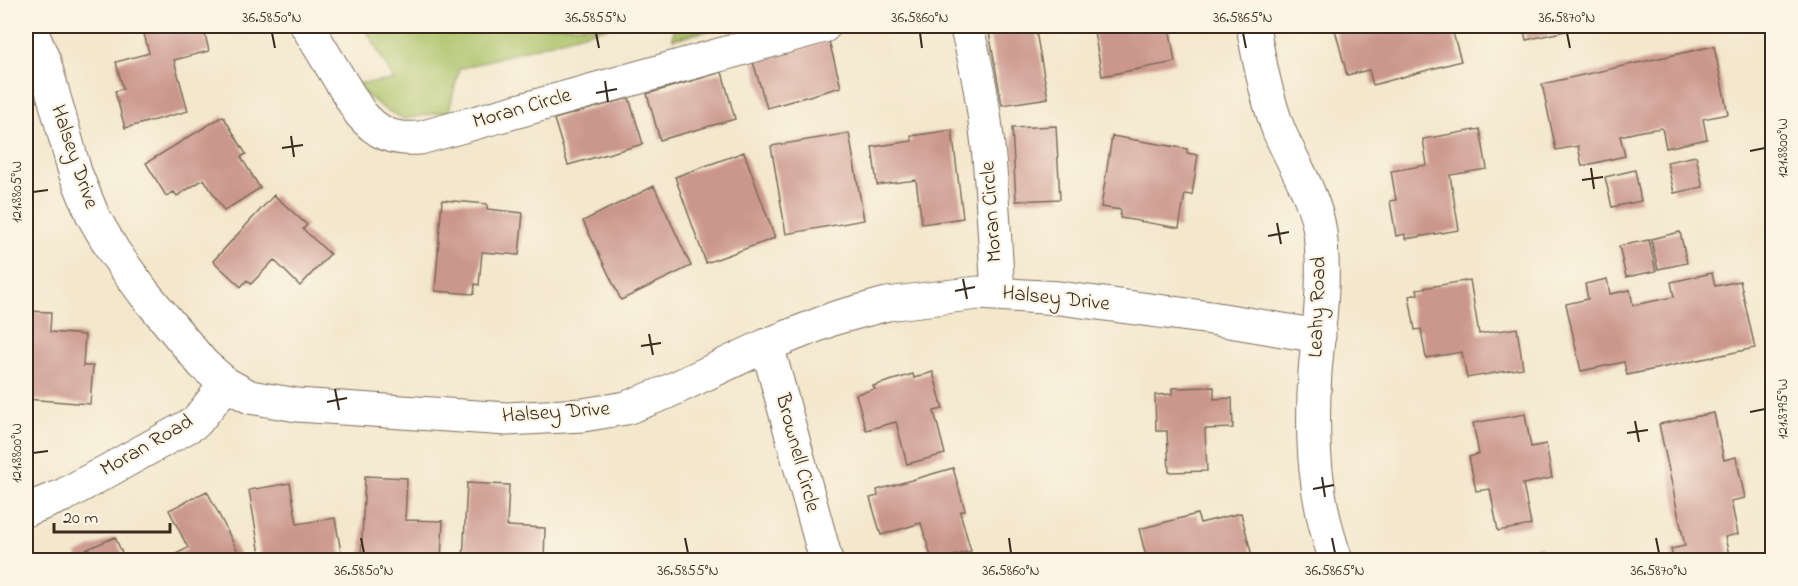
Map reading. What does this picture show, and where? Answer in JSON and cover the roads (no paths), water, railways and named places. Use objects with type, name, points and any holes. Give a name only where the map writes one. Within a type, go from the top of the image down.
[{"type":"street","name":"Halsey Drive","points":[[29,26],[44,62],[75,172],[93,216],[114,252],[203,364],[226,384],[250,397],[283,404],[507,419],[583,416],[626,408],[665,393],[767,345],[835,318],[887,304],[943,296],[998,293],[1059,298],[1319,336]]},
{"type":"street","name":"Moran Circle","points":[[307,26],[360,113],[371,126],[401,139],[420,138],[824,26]]},
{"type":"street","name":"Moran Circle","points":[[966,26],[987,127],[998,293]]},
{"type":"street","name":"Leahy Road","points":[[1253,26],[1269,99],[1279,131],[1311,200],[1319,228],[1323,294],[1314,426],[1315,477],[1325,529],[1336,561]]},
{"type":"street","name":"Brownell Circle","points":[[767,345],[826,561]]},
{"type":"street","name":"Moran Road","points":[[26,510],[64,495],[196,422],[226,384]]}]
